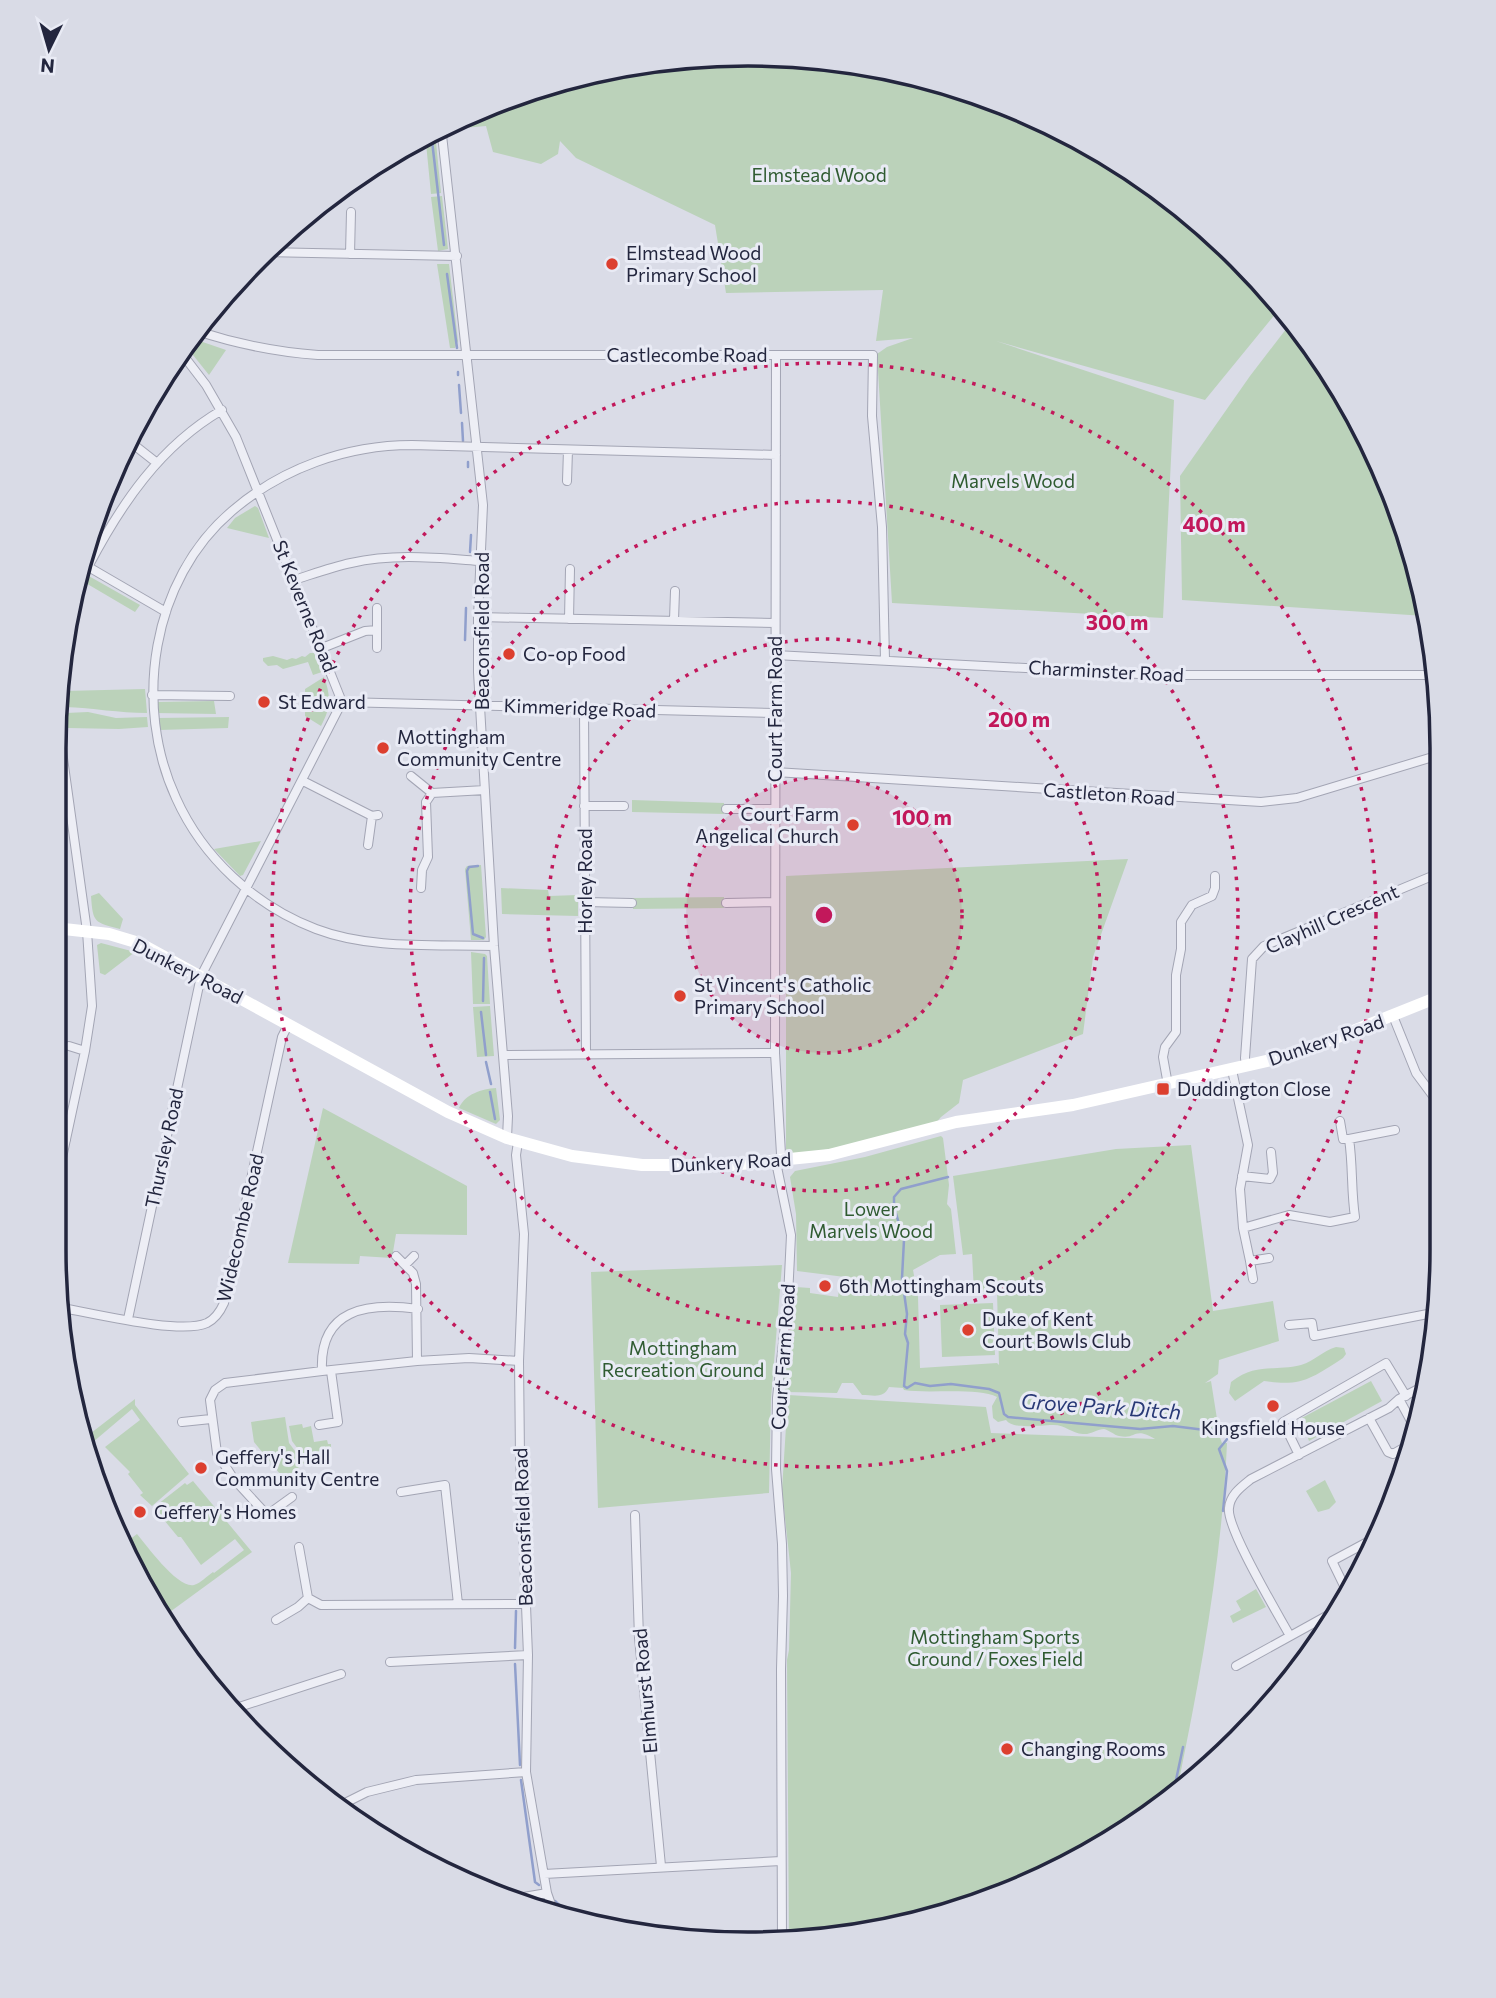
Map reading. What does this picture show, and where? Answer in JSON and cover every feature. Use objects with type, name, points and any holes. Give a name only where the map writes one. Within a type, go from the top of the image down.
[{"type":"street","name":"Beaconsfield Road","points":[[443,139],[483,505],[478,617],[480,705],[494,946],[508,1116],[516,1155],[524,1248],[519,1361],[528,1656],[526,1772],[550,1901]]},
{"type":"street","points":[[350,254],[351,212]]},
{"type":"street","points":[[281,252],[457,256]]},
{"type":"street","name":"Castlecombe Road","points":[[206,334],[288,353],[468,356],[873,355],[872,416],[882,527],[886,660]]},
{"type":"street","name":"Court Farm Road","points":[[776,355],[775,1053],[781,1154],[777,1167],[790,1235],[790,1265],[777,1398],[776,1469],[783,1596],[782,1930]]},
{"type":"street","name":"St Keverne Road","points":[[187,361],[222,410],[260,491],[342,702]]},
{"type":"street","points":[[100,540],[120,509],[157,463],[201,424],[222,410]]},
{"type":"street","points":[[494,946],[377,943],[346,938],[317,929],[292,918],[247,889],[200,841],[169,784],[158,748],[152,695],[158,639],[166,612],[193,557],[213,530],[233,510],[260,491],[308,465],[363,449],[395,445],[776,455]]},
{"type":"street","points":[[137,447],[157,463]]},
{"type":"street","points":[[567,481],[568,450]]},
{"type":"street","points":[[295,580],[353,562],[384,558],[481,561]]},
{"type":"street","points":[[91,568],[166,612]]},
{"type":"street","points":[[569,619],[570,569]]},
{"type":"street","points":[[674,620],[675,591]]},
{"type":"street","points":[[377,608],[377,648]]},
{"type":"street","points":[[478,617],[775,623]]},
{"type":"street","points":[[322,648],[377,629]]},
{"type":"street","name":"Charminster Road","points":[[775,654],[1158,675],[1425,675]]},
{"type":"street","points":[[152,695],[230,696]]},
{"type":"street","points":[[201,976],[342,702]]},
{"type":"street","name":"Kimmeridge Road","points":[[342,702],[775,713]]},
{"type":"street","name":"Horley Road","points":[[584,708],[586,1054]]},
{"type":"street","name":"Castleton Road","points":[[775,772],[1248,803],[1297,797],[1430,758]]},
{"type":"street","points":[[411,776],[432,793],[485,790]]},
{"type":"street","points":[[66,780],[87,931],[92,1006],[66,1140]]},
{"type":"street","points":[[303,781],[375,816],[368,845]]},
{"type":"street","points":[[421,888],[422,870],[428,857],[426,802],[432,793]]},
{"type":"street","points":[[584,806],[624,806]]},
{"type":"street","points":[[726,809],[775,809]]},
{"type":"street","points":[[1168,1084],[1163,1057],[1165,1047],[1174,1037],[1177,1026],[1176,975],[1181,949],[1181,922],[1192,905],[1212,896],[1215,876]]},
{"type":"street","name":"Clayhill Crescent","points":[[1246,1066],[1252,958],[1264,946],[1430,877]]},
{"type":"street","points":[[585,902],[632,903]]},
{"type":"street","points":[[726,903],[775,902]]},
{"type":"street","name":"Dunkery Road","points":[[66,929],[139,943],[448,1112],[512,1140],[572,1156],[642,1165],[710,1166],[779,1161],[859,1148],[956,1122],[1073,1105],[1293,1055],[1430,1000]]},
{"type":"street","name":"Thursley Road","points":[[128,1320],[201,976]]},
{"type":"street","points":[[1393,1016],[1416,1073],[1430,1092]]},
{"type":"street","name":"Widecombe Road","points":[[69,1309],[166,1325],[198,1326],[213,1320],[222,1308],[282,1037],[288,1025]]},
{"type":"street","points":[[69,1046],[85,1051]]},
{"type":"street","points":[[503,1055],[775,1053]]},
{"type":"street","points":[[1233,1070],[1248,1144],[1240,1189],[1243,1228],[1253,1279]]},
{"type":"street","points":[[1243,1228],[1289,1215],[1330,1222],[1354,1217],[1351,1191],[1353,1161],[1343,1139],[1339,1121]]},
{"type":"street","points":[[1343,1139],[1395,1130]]},
{"type":"street","points":[[1242,1176],[1270,1179],[1273,1173],[1271,1152]]},
{"type":"street","points":[[396,1256],[413,1273],[416,1284],[416,1361]]},
{"type":"street","points":[[405,1265],[414,1256]]},
{"type":"street","points":[[1250,1261],[1269,1258]]},
{"type":"street","points":[[321,1371],[321,1351],[326,1337],[333,1326],[348,1314],[367,1309],[418,1310]]},
{"type":"street","points":[[1289,1325],[1312,1323],[1314,1336],[1426,1314]]},
{"type":"street","points":[[292,1497],[267,1515],[233,1478],[217,1452],[211,1419],[212,1394],[225,1383],[416,1361],[469,1358],[519,1361]]},
{"type":"street","points":[[1299,1455],[1283,1422],[1386,1363],[1409,1414]]},
{"type":"street","points":[[319,1425],[338,1422],[331,1371]]},
{"type":"street","points":[[1290,1636],[1246,1556],[1229,1516],[1228,1509],[1235,1493],[1245,1483],[1389,1408],[1414,1391]]},
{"type":"street","points":[[1369,1418],[1388,1452],[1393,1454],[1398,1451]]},
{"type":"street","points":[[182,1422],[211,1419]]},
{"type":"street","points":[[401,1492],[445,1485],[458,1604]]},
{"type":"street","name":"Elmhurst Road","points":[[635,1515],[639,1638],[661,1866]]},
{"type":"street","points":[[1342,1583],[1332,1562],[1362,1545]]},
{"type":"street","points":[[299,1547],[308,1598]]},
{"type":"street","points":[[308,1598],[321,1605],[526,1604]]},
{"type":"street","points":[[276,1620],[308,1598]]},
{"type":"street","points":[[1236,1666],[1321,1618]]},
{"type":"street","points":[[390,1661],[528,1656]]},
{"type":"street","points":[[242,1706],[341,1674]]},
{"type":"street","points":[[348,1802],[367,1792],[416,1780],[526,1772]]},
{"type":"street","points":[[544,1874],[781,1861]]},
{"type":"street","points":[[531,1896],[547,1893]]},
{"type":"green space","name":"Elmstead Wood","points":[[748,66],[837,72],[924,90],[1009,118],[1089,158],[1163,207],[1230,266],[1274,315],[1205,400],[996,341],[1174,400],[1163,618],[892,603],[877,354],[887,347],[913,338],[876,341],[883,290],[726,293],[715,225],[576,158],[560,141],[558,154],[541,164],[493,152],[486,126],[467,128],[487,118],[572,90],[659,72]]},
{"type":"green space","points":[[436,143],[441,193],[431,194],[426,148]]},
{"type":"green space","points":[[442,196],[448,249],[438,251],[431,197]]},
{"type":"green space","points":[[437,264],[449,264],[458,341],[455,348],[450,348]]},
{"type":"green space","points":[[1286,329],[1338,407],[1378,487],[1406,572],[1416,615],[1182,600],[1180,476]]},
{"type":"green space","points":[[201,341],[226,350],[209,375],[192,354]]},
{"type":"green space","points":[[255,506],[269,538],[227,528],[235,518]]},
{"type":"green space","points":[[89,576],[140,605],[135,612],[87,584]]},
{"type":"green space","points":[[314,653],[322,672],[313,675],[308,662],[283,669],[277,665],[268,666],[263,661],[263,658],[273,656],[287,660],[296,659]]},
{"type":"green space","points":[[324,677],[329,702],[321,726],[305,716],[305,689]]},
{"type":"green space","points":[[145,689],[147,713],[68,707],[69,691]]},
{"type":"green space","points":[[214,701],[216,714],[156,713],[156,702]]},
{"type":"green space","points":[[88,712],[116,718],[147,717],[148,727],[68,728],[68,713]]},
{"type":"green space","points":[[229,717],[228,728],[159,730],[158,718]]},
{"type":"green space","points":[[632,800],[724,803],[724,814],[632,812]]},
{"type":"green space","points":[[261,841],[240,876],[214,849]]},
{"type":"green space","name":"Lower Marvels Wood","points":[[1128,859],[1093,957],[1083,1034],[963,1080],[959,1103],[934,1125],[868,1143],[792,1155],[786,1153],[786,876]]},
{"type":"green space","points":[[481,865],[486,937],[484,940],[471,940],[465,869],[467,866]]},
{"type":"green space","points":[[501,888],[548,890],[549,896],[578,895],[578,916],[502,914]]},
{"type":"green space","points":[[99,893],[123,919],[120,929],[96,920],[91,896]]},
{"type":"green space","points":[[724,897],[724,908],[633,909],[633,898]]},
{"type":"green space","points":[[101,943],[135,952],[105,975],[100,973],[97,945]]},
{"type":"green space","points":[[471,952],[487,956],[490,1004],[473,1004]]},
{"type":"green space","points":[[490,1006],[494,1056],[477,1057],[473,1007]]},
{"type":"green space","points":[[496,1088],[500,1120],[496,1124],[459,1108],[465,1099],[475,1093]]},
{"type":"green space","points":[[323,1108],[467,1186],[467,1235],[396,1234],[392,1258],[360,1256],[359,1264],[288,1263]]},
{"type":"green space","name":"Mottingham Sports Ground / Foxes Field","points":[[941,1136],[943,1138],[949,1185],[947,1204],[951,1209],[956,1254],[940,1255],[913,1270],[918,1297],[920,1368],[999,1365],[997,1292],[974,1292],[972,1254],[963,1255],[953,1176],[1116,1149],[1191,1145],[1213,1311],[1273,1301],[1279,1341],[1219,1360],[1218,1374],[1205,1383],[1211,1381],[1220,1438],[1222,1443],[1227,1443],[1209,1620],[1180,1777],[1127,1817],[1089,1840],[1009,1880],[924,1908],[881,1918],[837,1926],[789,1930],[787,1660],[791,1573],[782,1490],[788,1395],[986,1407],[991,1433],[1155,1439],[1139,1433],[1119,1436],[1104,1429],[1083,1434],[1056,1425],[1020,1426],[1006,1420],[998,1422],[993,1418],[992,1406],[997,1397],[978,1392],[914,1391],[889,1387],[881,1395],[874,1396],[862,1395],[853,1383],[842,1383],[837,1393],[786,1392],[783,1385],[796,1287],[810,1288],[810,1293],[838,1297],[840,1281],[844,1281],[845,1277],[797,1271],[796,1214],[790,1177],[795,1171],[865,1157]]},
{"type":"green space","name":"Mottingham Recreation Ground","points":[[782,1265],[771,1399],[769,1493],[598,1508],[591,1272]]},
{"type":"green space","name":"Duke of Kent Court Bowls Club","points":[[993,1303],[995,1355],[942,1357],[940,1305]]},
{"type":"green space","points":[[1336,1347],[1344,1348],[1346,1354],[1343,1358],[1306,1379],[1288,1383],[1264,1381],[1235,1401],[1229,1393],[1231,1382],[1249,1372],[1301,1365]]},
{"type":"green space","points":[[1371,1381],[1382,1401],[1309,1441],[1303,1424],[1300,1425],[1298,1420]]},
{"type":"green space","points":[[135,1399],[135,1405],[189,1474],[152,1506],[140,1495],[143,1493],[128,1474],[130,1472],[105,1447],[140,1420],[132,1409],[94,1441],[92,1432]]},
{"type":"green space","points":[[285,1417],[289,1443],[304,1463],[284,1479],[254,1442],[251,1422]]},
{"type":"green space","points":[[302,1424],[303,1428],[311,1426],[314,1442],[327,1440],[331,1448],[322,1449],[307,1461],[292,1441],[289,1426]]},
{"type":"green space","points":[[1325,1480],[1336,1502],[1329,1509],[1318,1512],[1306,1491]]},
{"type":"green space","points":[[193,1481],[252,1552],[170,1612],[131,1538],[137,1534],[172,1574],[187,1584],[194,1585],[244,1550],[235,1539],[201,1565],[181,1537],[162,1521],[153,1508],[185,1483],[187,1485]]},
{"type":"green space","points":[[1256,1589],[1266,1607],[1233,1623],[1230,1616],[1241,1610],[1236,1601]]},
{"type":"waterway","points":[[432,145],[444,245]]},
{"type":"waterway","points":[[447,274],[457,348]]},
{"type":"waterway","points":[[459,385],[461,413]]},
{"type":"waterway","points":[[462,423],[463,441]]},
{"type":"waterway","points":[[468,462],[468,467]]},
{"type":"waterway","points":[[470,552],[471,535]]},
{"type":"waterway","points":[[465,640],[466,608]]},
{"type":"waterway","points":[[478,866],[469,867],[467,871],[473,934],[483,938]]},
{"type":"waterway","points":[[483,1001],[484,958]]},
{"type":"waterway","points":[[481,1012],[486,1055]]},
{"type":"waterway","points":[[486,1062],[491,1084]]},
{"type":"waterway","points":[[490,1092],[495,1119]]},
{"type":"waterway","name":"Grove Park Ditch","points":[[948,1177],[901,1189],[894,1197],[894,1207],[904,1240],[902,1278],[907,1314],[905,1334],[908,1343],[904,1386],[907,1388],[915,1383],[930,1386],[951,1384],[989,1389],[999,1393],[1004,1414],[1008,1417],[1140,1429],[1173,1426],[1223,1429],[1228,1438],[1219,1449],[1227,1471],[1223,1511]]},
{"type":"waterway","points":[[515,1648],[516,1611]]},
{"type":"waterway","points":[[515,1664],[520,1765]]},
{"type":"waterway","name":"Grove Park Ditch","points":[[1176,1780],[1183,1747]]},
{"type":"waterway","points":[[521,1780],[535,1882],[539,1885]]},
{"type":"place","name":"Elmstead Wood Primary School","points":[[612,264]]},
{"type":"place","name":"Co-op Food","points":[[509,654]]},
{"type":"place","name":"St Edward","points":[[264,702]]},
{"type":"place","name":"Mottingham Community Centre","points":[[383,748]]},
{"type":"place","name":"Court Farm Angelical Church","points":[[853,825]]},
{"type":"place","name":"St Vincent's Catholic Primary School","points":[[680,996]]},
{"type":"place","name":"Duddington Close","points":[[1163,1089]]},
{"type":"place","name":"6th Mottingham Scouts","points":[[825,1286]]},
{"type":"place","name":"Duke of Kent Court Bowls Club","points":[[968,1330]]},
{"type":"place","name":"Kingsfield House","points":[[1273,1406]]},
{"type":"place","name":"Geffery's Hall Community Centre","points":[[201,1468]]},
{"type":"place","name":"Geffery's Homes","points":[[140,1512]]},
{"type":"place","name":"Changing Rooms","points":[[1007,1749]]},
{"type":"park label","name":"Marvels Wood","points":[[1013,481]]}]
